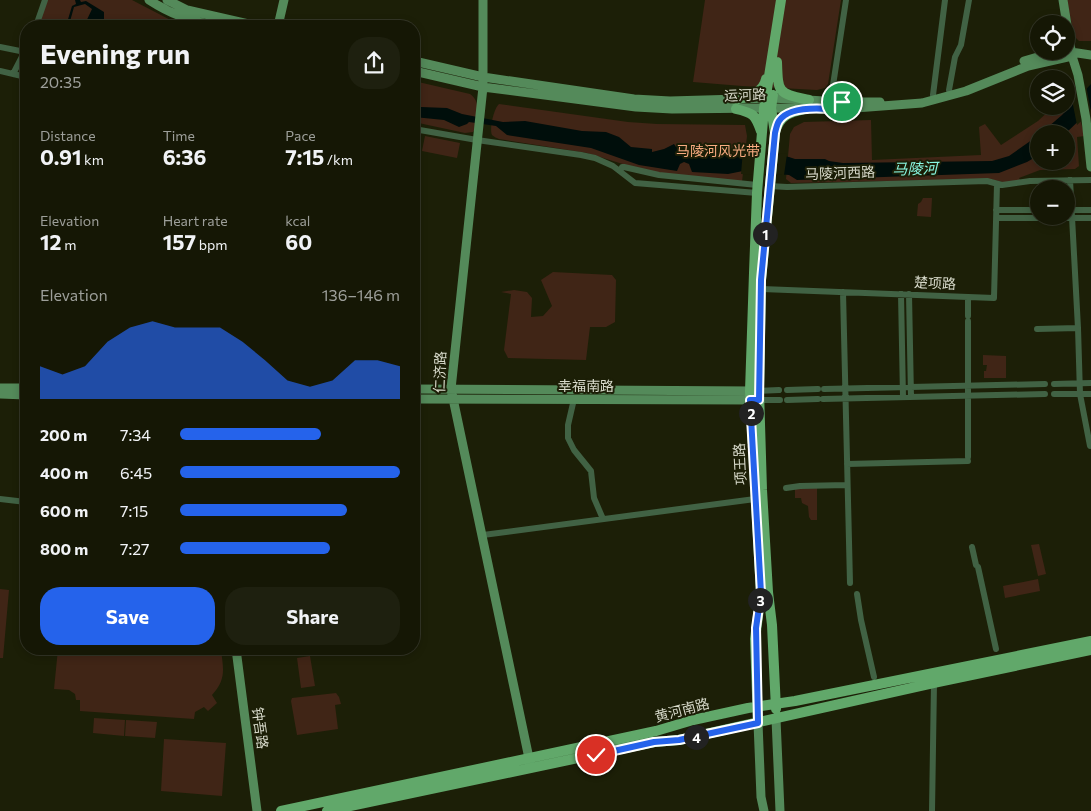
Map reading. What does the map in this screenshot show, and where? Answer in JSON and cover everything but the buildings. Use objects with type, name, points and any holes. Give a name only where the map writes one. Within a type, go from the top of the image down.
[{"type":"main road","points":[[781,0],[774,59],[778,86],[787,95],[809,104]]},
{"type":"main road","points":[[735,105],[762,89],[765,85],[774,59],[788,0]]},
{"type":"main road","name":"项王路","points":[[758,723],[756,628],[761,593],[755,499],[754,396],[757,189],[762,136],[774,59]]},
{"type":"main road","name":"项王路","points":[[768,103],[775,133],[769,186],[754,396],[762,490],[776,719]]},
{"type":"main road","points":[[775,133],[778,122],[784,116],[809,104]]},
{"type":"main road","points":[[735,105],[754,114],[762,136]]},
{"type":"main road","name":"黄河南路","points":[[327,811],[344,809],[530,764],[693,720],[757,706],[833,694],[1091,641]]},
{"type":"main road","name":"黄河南路","points":[[281,811],[530,764],[654,742],[679,740],[1091,650]]},
{"type":"street","points":[[38,20],[44,0]]},
{"type":"street","points":[[149,0],[188,20]]},
{"type":"street","points":[[167,0],[187,10],[231,20]]},
{"type":"street","points":[[279,20],[284,0]]},
{"type":"street","name":"仁济路","points":[[483,0],[483,87],[451,388],[530,764]]},
{"type":"street","points":[[830,105],[846,0]]},
{"type":"street","points":[[933,98],[945,0]]},
{"type":"street","points":[[950,93],[955,57],[961,45],[969,0]]},
{"type":"street","points":[[1063,0],[1065,15]]},
{"type":"street","points":[[0,47],[20,49]]},
{"type":"street","name":"运河路","points":[[1075,50],[1091,55]]},
{"type":"street","name":"运河路","points":[[420,72],[483,87],[636,107],[768,103],[903,106],[950,93],[1038,60]]},
{"type":"street","points":[[1073,60],[1086,119],[1091,167]]},
{"type":"street","points":[[13,74],[20,61]]},
{"type":"street","points":[[1035,61],[1061,61],[1069,66],[1078,79]]},
{"type":"street","name":"运河路","points":[[420,62],[483,77],[634,99],[735,105]]},
{"type":"street","points":[[0,71],[20,76]]},
{"type":"street","points":[[420,130],[581,155],[606,162],[635,183],[757,189]]},
{"type":"street","points":[[620,171],[624,167],[659,175],[757,189]]},
{"type":"street","name":"马陵河西路","points":[[1075,180],[1091,180]]},
{"type":"street","name":"马陵河西路","points":[[769,186],[987,181],[1007,185],[1030,181]]},
{"type":"street","name":"楚项路","points":[[761,289],[994,298],[997,184]]},
{"type":"street","points":[[996,210],[1030,210]]},
{"type":"street","points":[[1075,210],[1091,210]]},
{"type":"street","points":[[996,218],[1030,218]]},
{"type":"street","points":[[1075,218],[1091,218]]},
{"type":"street","points":[[1072,225],[1079,384],[1090,446]]},
{"type":"street","points":[[843,292],[850,583]]},
{"type":"street","points":[[901,294],[903,397]]},
{"type":"street","points":[[909,294],[911,397]]},
{"type":"street","points":[[847,464],[968,459],[968,297]]},
{"type":"street","points":[[1037,329],[1078,328]]},
{"type":"street","points":[[1054,384],[1091,383]]},
{"type":"street","points":[[787,390],[1045,384]]},
{"type":"street","points":[[0,388],[20,388]]},
{"type":"street","name":"幸福南路","points":[[420,389],[451,388],[754,396]]},
{"type":"street","points":[[754,396],[779,390]]},
{"type":"street","points":[[0,394],[20,395]]},
{"type":"street","points":[[754,396],[784,400],[1045,394]]},
{"type":"street","points":[[1054,394],[1091,394]]},
{"type":"street","name":"幸福南路","points":[[420,399],[754,396]]},
{"type":"street","points":[[574,399],[568,426],[568,438],[574,450],[591,471],[594,498],[604,519]]},
{"type":"street","points":[[786,488],[848,485]]},
{"type":"street","points":[[0,499],[20,501]]},
{"type":"street","points":[[483,535],[755,499]]},
{"type":"street","points":[[972,547],[996,649]]},
{"type":"street","points":[[857,594],[874,677]]},
{"type":"street","name":"钟吾路","points":[[237,655],[257,811]]},
{"type":"street","points":[[932,811],[934,683]]},
{"type":"street","name":"项王路","points":[[776,719],[780,811]]},
{"type":"street","name":"项王路","points":[[758,723],[761,797],[764,811]]},
{"type":"green space","points":[[47,0],[132,0],[170,20],[41,20]]},
{"type":"green space","points":[[705,0],[841,0],[828,84],[825,88],[817,90],[693,82]]},
{"type":"green space","points":[[1067,0],[1091,0],[1091,41],[1079,41],[1075,37],[1075,15],[1070,15]]},
{"type":"green space","points":[[420,82],[470,94],[474,97],[477,105],[475,129],[473,132],[465,133],[420,123]]},
{"type":"green space","name":"马陵河风光带","points":[[1075,102],[1085,136],[1077,137],[1079,166],[1075,169],[1075,125],[1032,125],[1044,115],[1075,115]]},
{"type":"green space","name":"马陵河风光带","points":[[499,104],[628,122],[745,125],[747,136],[742,182],[660,173],[639,169],[587,153],[499,139],[492,135],[491,128],[494,114]]},
{"type":"green space","name":"马陵河风光带","points":[[871,120],[872,160],[981,155],[979,127],[985,124],[1001,145],[1030,126],[1030,170],[1040,170],[1019,178],[1021,181],[1007,183],[990,179],[791,183],[786,179],[790,134],[794,127],[804,122]]},
{"type":"green space","points":[[425,136],[460,143],[457,158],[422,151]]},
{"type":"green space","points":[[923,198],[932,198],[931,217],[917,216],[918,204]]},
{"type":"green space","points":[[553,272],[612,275],[616,280],[615,322],[606,327],[590,327],[586,360],[508,358],[504,350],[511,294],[501,292],[514,290],[527,292],[532,298],[531,317],[543,316],[552,306],[541,280]]},
{"type":"green space","points":[[983,355],[1006,356],[1006,378],[984,378],[984,371],[986,371],[987,365],[983,365]]},
{"type":"green space","points":[[817,488],[817,520],[811,520],[808,506],[802,503],[801,498],[795,498],[795,489]]},
{"type":"green space","points":[[1039,544],[1046,574],[1038,576],[1031,545]]},
{"type":"green space","points":[[1038,579],[1040,591],[1005,598],[1003,586]]},
{"type":"green space","points":[[0,589],[9,590],[3,658],[0,658]]},
{"type":"green space","points":[[57,655],[222,655],[222,678],[212,695],[217,703],[208,711],[204,707],[195,712],[194,719],[80,711],[80,700],[76,700],[75,694],[69,690],[54,689]]},
{"type":"green space","points":[[310,656],[315,686],[301,688],[297,658]]},
{"type":"green space","points":[[336,693],[341,704],[335,705],[338,729],[297,735],[292,698]]},
{"type":"green space","points":[[94,718],[125,720],[124,736],[93,733]]},
{"type":"green space","points":[[126,720],[157,722],[155,738],[125,736]]},
{"type":"green space","points":[[164,739],[226,743],[222,796],[161,791]]},
{"type":"water","points":[[75,0],[86,1],[104,12],[104,20],[87,20],[92,9],[85,4],[74,7],[70,20],[68,20],[72,6],[76,4]]},
{"type":"water","points":[[1091,84],[1091,109],[1074,125],[1050,125],[1062,115],[1075,115],[1075,101]]},
{"type":"water","name":"马陵河","points":[[420,106],[447,108],[462,114],[503,122],[525,121],[582,131],[606,132],[619,137],[631,147],[652,149],[652,152],[674,144],[676,147],[685,145],[696,148],[697,146],[706,153],[708,151],[722,158],[723,155],[733,156],[745,151],[795,159],[825,159],[843,163],[992,161],[1009,156],[1030,141],[1030,160],[999,173],[797,180],[789,175],[743,171],[728,174],[692,172],[689,164],[684,162],[680,164],[677,171],[639,165],[591,148],[507,135],[496,126],[469,122],[459,127],[444,120],[420,118]]},
{"type":"pier","points":[[1086,85],[1091,112],[1077,125],[1075,115],[1075,97]]},
{"type":"pier","points":[[743,150],[787,154],[784,175],[741,174]]},
{"type":"route","points":[[596,755],[654,742],[679,740],[758,723],[756,628],[761,593],[750,400],[759,400],[761,280],[775,133],[778,122],[790,113],[809,108],[829,109],[830,101],[842,102]]}]
